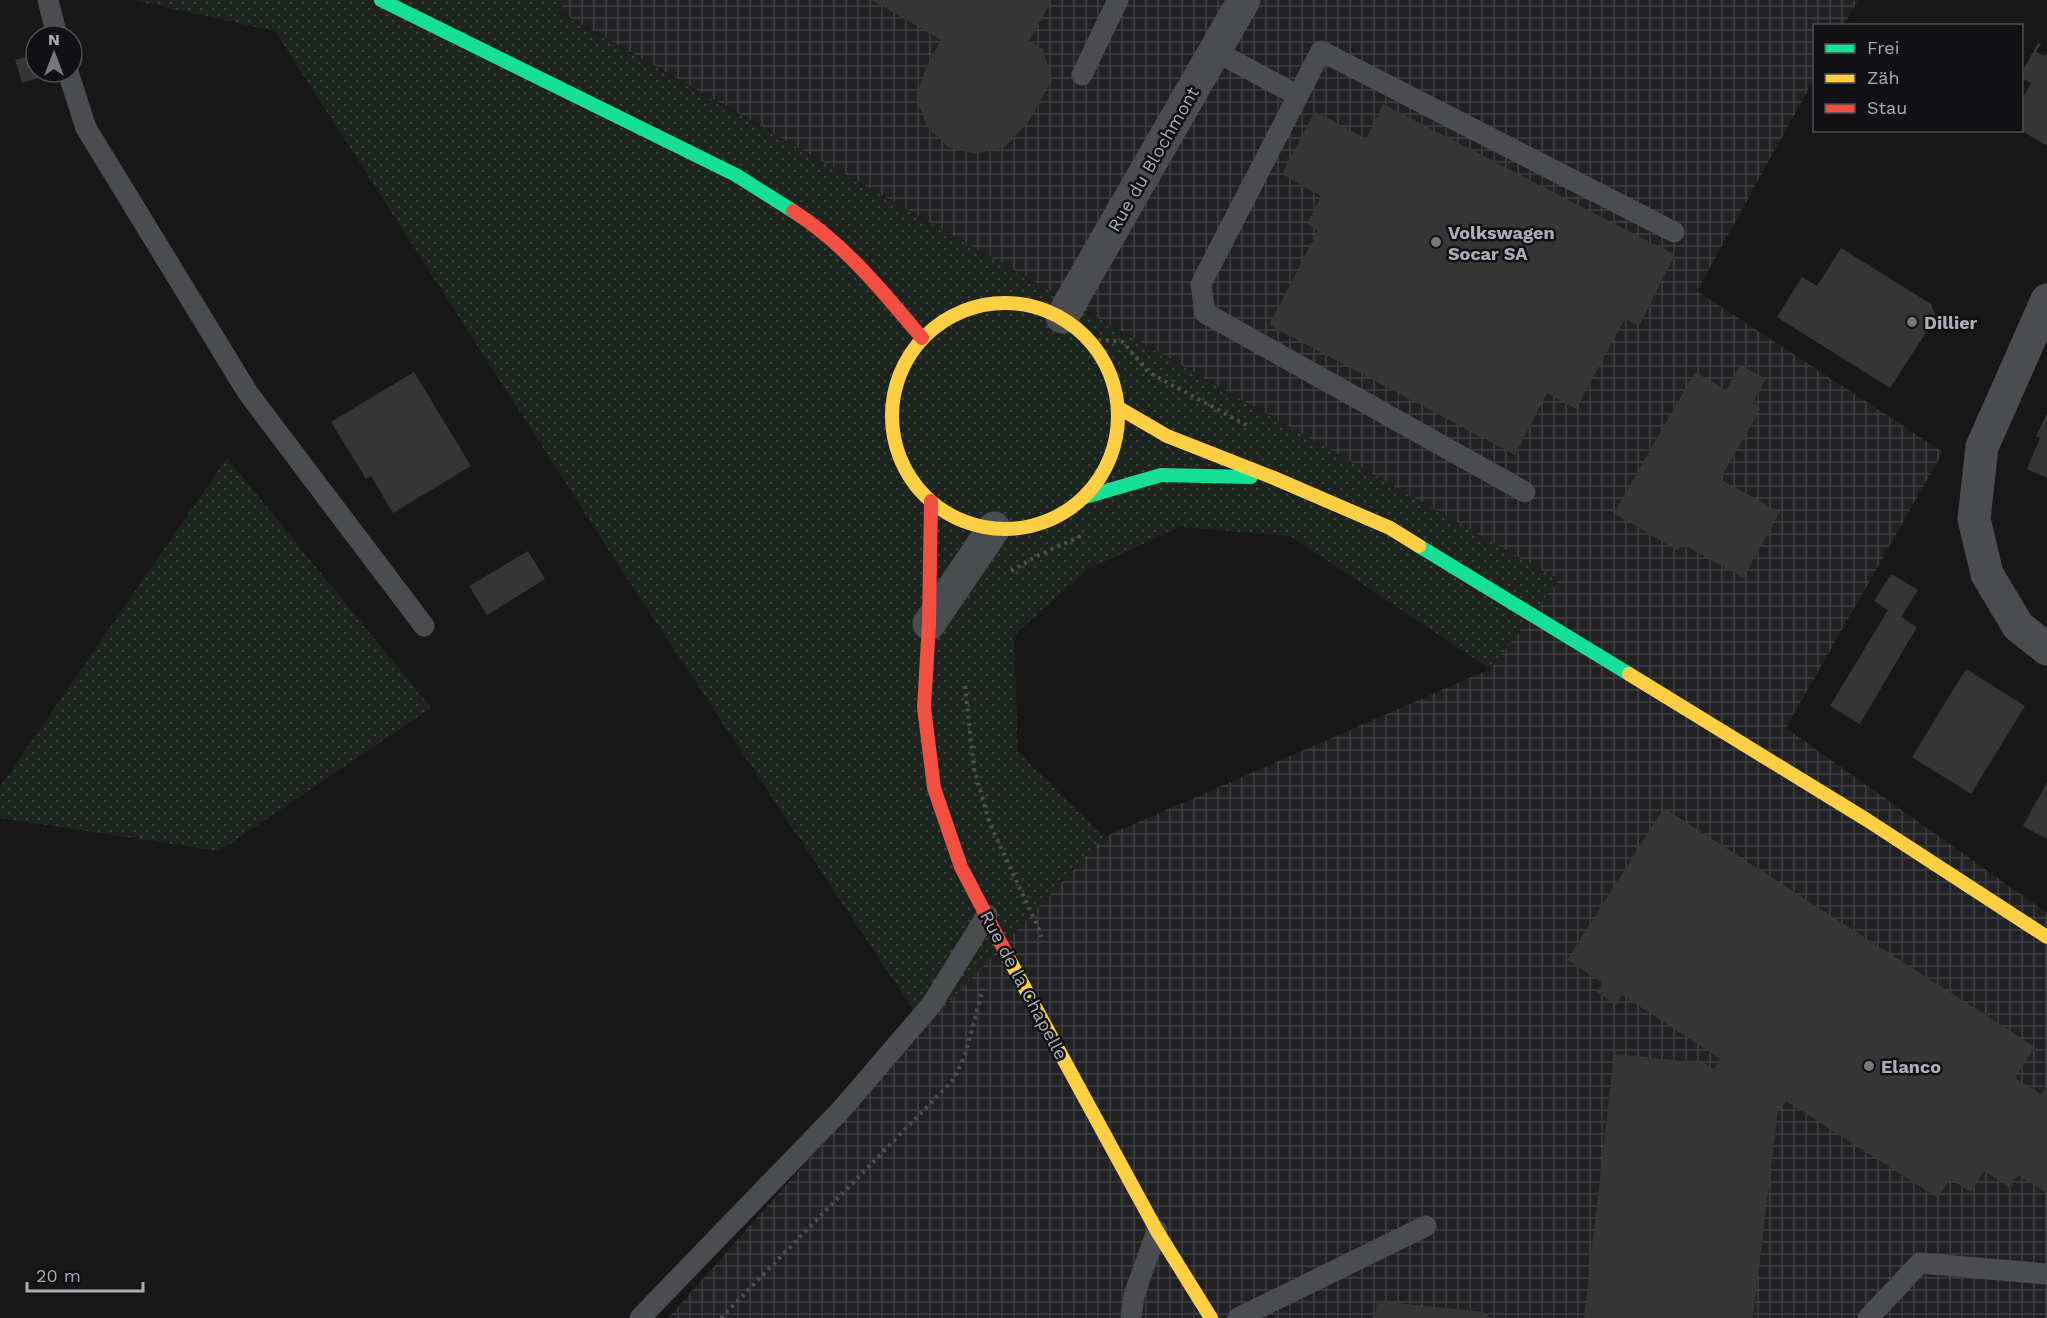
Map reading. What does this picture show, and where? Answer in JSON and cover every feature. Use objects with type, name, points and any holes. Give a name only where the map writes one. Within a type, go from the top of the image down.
[{"type":"main road","points":[[381,0],[736,175],[814,224],[877,285],[922,338]]},
{"type":"main road","points":[[989,303],[1026,304],[1062,317],[1090,339],[1110,371],[1119,408],[1112,456],[1085,497],[1065,512],[1042,523],[1018,528],[994,528],[960,519],[931,501],[907,473],[894,439],[892,403],[902,369],[922,338],[952,315],[989,303]]},
{"type":"main road","points":[[1119,408],[1167,436],[1274,478],[1390,528],[1857,814],[2047,937]]},
{"type":"main road","points":[[1085,497],[1161,475],[1274,478]]},
{"type":"main road","name":"Rue de la Chapelle","points":[[931,501],[929,624],[924,707],[934,788],[962,867],[987,915],[1157,1232],[1211,1318]]},
{"type":"street","name":"Rue du Blochmont","points":[[1062,317],[1244,0]]},
{"type":"street","points":[[2047,300],[1982,447],[1974,519],[1987,574],[2018,626],[2047,649]]},
{"type":"street","points":[[929,624],[994,528]]},
{"type":"lane","points":[[48,0],[54,24]]},
{"type":"lane","points":[[1082,75],[1118,0]]},
{"type":"lane","points":[[1215,51],[1297,95]]},
{"type":"lane","points":[[1525,492],[1205,313],[1201,284],[1321,51],[1674,232]]},
{"type":"lane","points":[[72,84],[86,128],[248,393],[424,626]]},
{"type":"lane","points":[[640,1318],[841,1110],[932,1004],[987,915]]},
{"type":"lane","points":[[1238,1318],[1426,1226]]},
{"type":"lane","points":[[1131,1318],[1134,1295],[1157,1232]]},
{"type":"lane","points":[[1868,1318],[1920,1263],[2047,1274]]},
{"type":"path","points":[[1090,339],[1123,342],[1148,372],[1183,392]]},
{"type":"shaded area","points":[[132,0],[565,0],[558,12],[1559,580],[1490,669],[1290,536],[1180,527],[1088,569],[1014,635],[1018,752],[1104,837],[925,1028],[630,583],[275,31]]},
{"type":"shaded area","points":[[565,0],[1858,0],[1845,24],[1813,24],[1813,81],[1697,291],[1943,452],[1786,728],[2047,913],[2047,1318],[668,1318],[925,1028],[1104,837],[1490,669],[1559,580],[558,11]]},
{"type":"shaded area","points":[[227,458],[431,708],[219,851],[0,818],[0,787]]},
{"type":"building","points":[[872,0],[1052,0],[1029,41],[1043,49],[1052,80],[1027,124],[1005,147],[974,154],[948,147],[927,127],[916,97],[926,67],[941,40]]},
{"type":"building","points":[[2038,43],[2041,44],[2036,52],[2045,56],[2047,53],[2047,146],[2023,132],[2023,97],[2031,83],[2023,79],[2023,70]]},
{"type":"building","points":[[24,57],[24,82],[22,83],[15,60]]},
{"type":"building","points":[[1383,104],[1675,255],[1639,326],[1625,319],[1576,409],[1547,393],[1515,455],[1269,325],[1318,231],[1307,224],[1321,196],[1282,174],[1315,111],[1366,139]]},
{"type":"building","points":[[1841,248],[1931,304],[1936,317],[1890,388],[1777,317],[1802,277],[1817,286]]},
{"type":"building","points":[[1740,365],[1766,379],[1752,403],[1761,408],[1720,479],[1780,512],[1743,578],[1682,544],[1678,551],[1614,513],[1695,372],[1726,390]]},
{"type":"building","points":[[414,372],[471,466],[393,513],[371,476],[366,479],[331,422]]},
{"type":"building","points":[[2047,413],[2047,478],[2027,469],[2040,438],[2036,436]]},
{"type":"building","points":[[528,551],[545,579],[487,615],[469,586]]},
{"type":"building","points":[[1891,574],[1918,590],[1901,617],[1917,627],[1860,724],[1830,706],[1888,610],[1874,601]]},
{"type":"building","points":[[1966,669],[2025,706],[1971,794],[1912,757]]},
{"type":"building","points":[[2047,782],[2047,839],[2023,826]]},
{"type":"building","name":"Elanco","points":[[1664,808],[2035,1047],[2015,1078],[2041,1094],[2044,1090],[2047,1092],[2047,1193],[2018,1175],[2010,1188],[1984,1171],[1971,1192],[1950,1179],[1938,1198],[1786,1101],[1779,1112],[1778,1110],[1753,1318],[1584,1318],[1614,1054],[1703,1063],[1714,1069],[1720,1059],[1622,995],[1616,1005],[1597,992],[1603,983],[1567,960]]},
{"type":"building","points":[[1377,1301],[1485,1312],[1489,1318],[1375,1318]]},
{"type":"traffic: fast","points":[[381,0],[736,175],[793,211]]},
{"type":"traffic: fast","points":[[1085,497],[1161,475],[1251,477]]},
{"type":"traffic: fast","points":[[1419,546],[1629,674]]},
{"type":"traffic: slow","points":[[1005,303],[1038,308],[1048,312],[1068,322],[1085,336],[1099,353],[1109,373],[1113,383],[1118,416],[1113,449],[1109,459],[1099,479],[1085,496],[1068,510],[1048,520],[1038,524],[1005,529],[972,524],[962,520],[942,510],[925,496],[911,479],[901,459],[897,449],[892,416],[897,383],[901,373],[911,353],[925,336],[942,322],[962,312],[972,308],[1005,303]]},
{"type":"traffic: slow","points":[[1119,408],[1167,436],[1274,478],[1390,528],[1419,546]]},
{"type":"traffic: slow","points":[[1629,674],[1867,820],[2047,937]]},
{"type":"traffic: slow","points":[[1009,959],[1157,1231],[1211,1318]]},
{"type":"traffic: jam","points":[[793,211],[846,253],[878,286],[922,338]]},
{"type":"traffic: jam","points":[[931,501],[929,624],[924,707],[934,788],[961,867],[1009,959]]},
{"type":"place","name":"Volkswagen Socar SA","points":[[1436,242]]},
{"type":"place","name":"Dillier","points":[[1912,322]]},
{"type":"place","name":"Elanco","points":[[1869,1066]]}]
